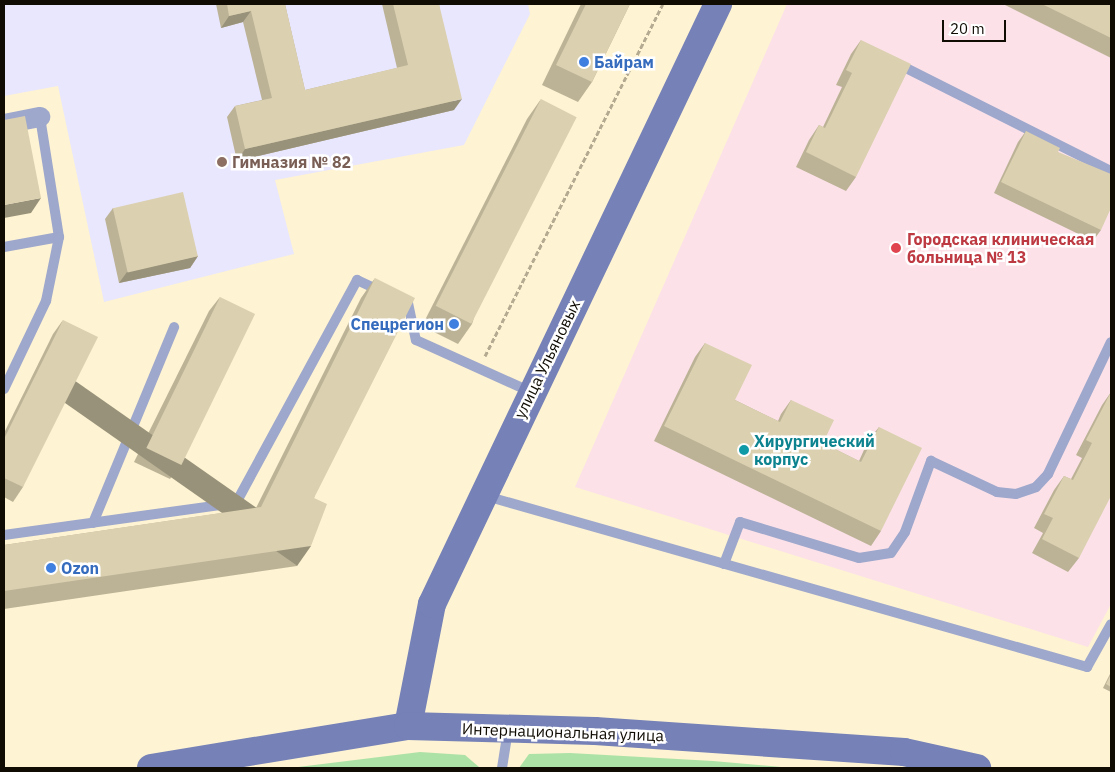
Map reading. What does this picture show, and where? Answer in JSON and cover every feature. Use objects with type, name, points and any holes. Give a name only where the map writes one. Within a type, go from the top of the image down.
[{"type":"main road","name":"улица Ульяновых","points":[[408,726],[432,604],[531,392],[718,4]]},
{"type":"main road","name":"Интернациональная улица","points":[[151,768],[408,726],[508,729],[904,752],[977,768]]},
{"type":"street","points":[[4,124],[40,117]]},
{"type":"lane","points":[[883,57],[1111,171]]},
{"type":"lane","points":[[4,388],[46,301],[59,237],[40,117]]},
{"type":"lane","points":[[4,247],[59,237]]},
{"type":"lane","points":[[4,534],[236,503],[357,280],[408,303],[416,340],[531,392]]},
{"type":"lane","points":[[93,523],[174,327]]},
{"type":"lane","points":[[724,564],[740,522],[859,558],[890,553],[905,532],[931,461],[997,492],[1016,494],[1036,487],[1048,474],[1111,342]]},
{"type":"lane","points":[[482,496],[1087,667],[1111,624]]},
{"type":"lane","points":[[502,768],[508,729]]},
{"type":"path","points":[[478,368],[662,4]]},
{"type":"shaded area","name":"Гимназия № 82","points":[[4,4],[528,4],[530,14],[464,145],[275,180],[294,254],[104,302],[58,86],[4,96]]},
{"type":"shaded area","name":"Городская клиническая больница № 13","points":[[787,4],[1111,4],[1111,604],[1088,647],[575,487]]},
{"type":"green space","points":[[420,752],[465,755],[479,767],[290,768]]},
{"type":"green space","points":[[570,753],[713,761],[792,768],[519,768],[529,754]]},
{"type":"building","points":[[227,4],[285,4],[305,90],[408,65],[393,4],[439,4],[462,99],[245,149],[235,106],[272,98],[251,11],[229,16]]},
{"type":"building","points":[[586,4],[630,4],[592,82],[556,65]]},
{"type":"building","points":[[1042,4],[1111,4],[1111,38]]},
{"type":"building","points":[[861,40],[911,64],[856,177],[806,152],[819,125],[825,128],[852,73],[846,70]]},
{"type":"building","points":[[541,99],[577,117],[471,324],[436,306]]},
{"type":"building","points":[[25,116],[41,198],[4,205],[4,120]]},
{"type":"building","points":[[1026,131],[1060,148],[1058,152],[1111,174],[1111,208],[1101,230],[1001,182]]},
{"type":"building","points":[[183,192],[198,256],[128,273],[113,208]]},
{"type":"building","points":[[375,278],[415,298],[314,498],[327,504],[311,546],[4,591],[4,545],[261,507]]},
{"type":"building","points":[[220,297],[255,314],[181,465],[146,448]]},
{"type":"building","points":[[63,320],[98,337],[23,487],[4,478],[4,439]]},
{"type":"building","name":"Хирургический корпус","points":[[705,343],[752,365],[735,400],[780,422],[791,400],[834,420],[823,443],[861,462],[879,427],[922,448],[881,531],[664,426]]},
{"type":"building","points":[[1111,392],[1111,496],[1079,558],[1042,539],[1053,518],[1044,514],[1064,476],[1073,480],[1092,443],[1086,440]]},
{"type":"building","points":[[1111,674],[1111,687],[1106,684]]},
{"type":"place","name":"Байрам","points":[[584,62]]},
{"type":"place","name":"Гимназия № 82","points":[[222,162]]},
{"type":"place","name":"Городская клиническая больница № 13","points":[[896,248]]},
{"type":"place","name":"Спецрегион","points":[[454,324]]},
{"type":"place","name":"Хирургический корпус","points":[[744,450]]},
{"type":"place","name":"Ozon","points":[[51,568]]}]
